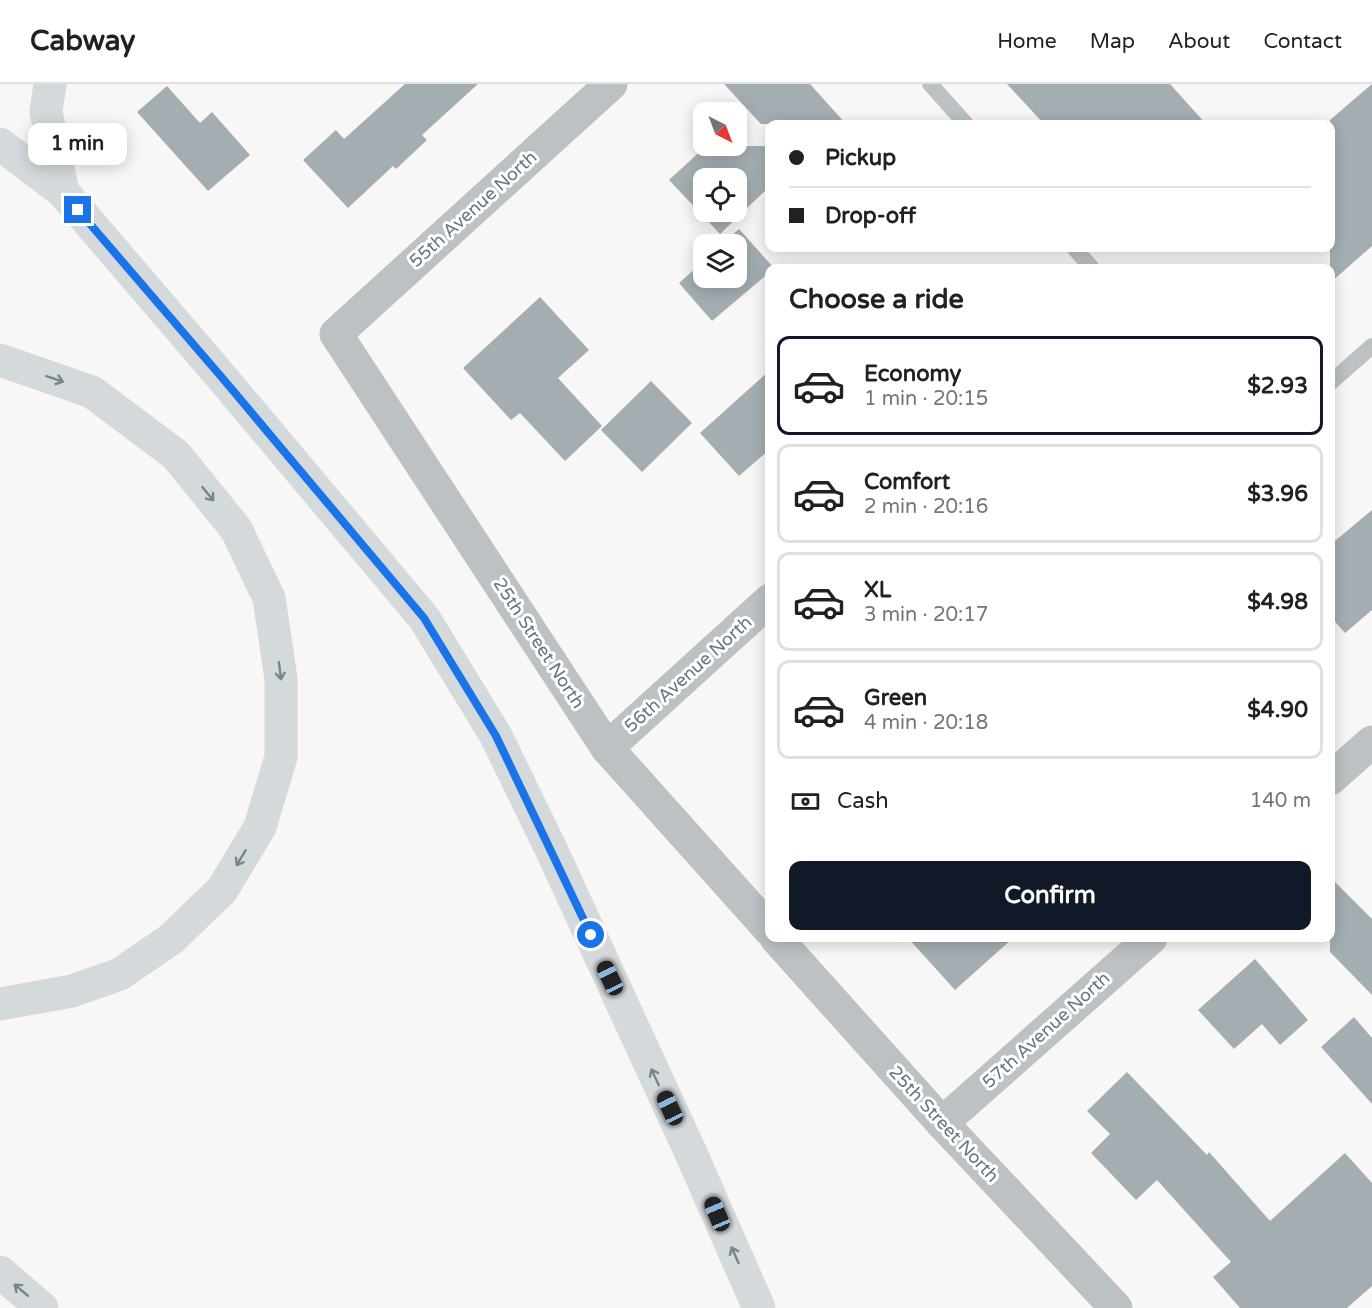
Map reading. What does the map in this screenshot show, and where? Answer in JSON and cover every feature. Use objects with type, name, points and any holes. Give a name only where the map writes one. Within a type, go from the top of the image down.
[{"type":"highway","points":[[50,84],[46,112],[63,192]]},
{"type":"highway","points":[[0,144],[63,192],[424,618],[501,746],[690,1151],[759,1308]]},
{"type":"highway","points":[[0,360],[93,392],[176,455],[236,529],[269,598],[281,679],[281,757],[260,827],[222,890],[171,939],[120,974],[72,991],[0,1004]]},
{"type":"highway","points":[[0,1272],[42,1308]]},
{"type":"street","name":"55th Avenue North","points":[[336,334],[610,84]]},
{"type":"street","name":"25th Street North","points":[[336,334],[607,748],[765,924]]},
{"type":"street","name":"56th Avenue North","points":[[607,748],[765,605]]},
{"type":"street","points":[[1335,774],[1372,742]]},
{"type":"street","name":"25th Street North","points":[[780,942],[942,1123],[1116,1308]]},
{"type":"street","name":"57th Avenue North","points":[[942,1123],[1146,942]]},
{"type":"lane","points":[[940,87],[963,120]]},
{"type":"lane","points":[[1078,252],[1088,264]]},
{"type":"lane","points":[[1335,378],[1372,345]]},
{"type":"building","points":[[405,84],[478,84],[422,135],[427,140],[396,169],[393,166],[348,208],[303,160],[336,130],[344,139]]},
{"type":"building","points":[[724,84],[810,84],[842,120],[765,120],[765,124],[761,124],[747,109],[747,102],[741,102]]},
{"type":"building","points":[[1007,84],[1170,84],[1202,120],[1040,120]]},
{"type":"building","points":[[1372,84],[1372,246],[1335,279],[1335,264],[1330,264],[1330,252],[1335,252],[1335,120],[1330,120]]},
{"type":"building","points":[[167,86],[200,123],[212,112],[250,155],[208,191],[137,112]]},
{"type":"building","points":[[747,146],[765,146],[765,191],[747,208],[747,168],[693,168],[693,205],[669,180],[695,156],[747,156]]},
{"type":"building","points":[[709,222],[732,222],[720,234]]},
{"type":"building","points":[[739,229],[743,234],[733,234]]},
{"type":"building","points":[[747,238],[770,264],[765,264],[765,276],[712,321],[679,283],[693,271],[693,288],[747,288]]},
{"type":"building","points":[[540,297],[589,350],[558,378],[602,426],[565,461],[520,413],[511,420],[463,368]]},
{"type":"building","points":[[765,374],[765,453],[739,476],[700,433]]},
{"type":"building","points":[[651,381],[692,423],[642,472],[601,430]]},
{"type":"building","points":[[1372,510],[1372,610],[1345,633],[1335,622],[1335,541]]},
{"type":"building","points":[[1335,882],[1372,919],[1372,995],[1330,952],[1330,942],[1335,942]]},
{"type":"building","points":[[912,942],[1009,942],[955,990]]},
{"type":"building","points":[[1255,959],[1308,1020],[1280,1045],[1262,1024],[1234,1049],[1198,1010]]},
{"type":"building","points":[[1354,1017],[1372,1038],[1372,1104],[1321,1047]]},
{"type":"building","points":[[1127,1072],[1207,1155],[1209,1152],[1270,1221],[1345,1153],[1372,1183],[1372,1286],[1347,1308],[1240,1308],[1213,1277],[1231,1262],[1157,1180],[1136,1200],[1091,1153],[1110,1134],[1087,1111]]},
{"type":"route","points":[[78,210],[424,618],[496,736],[591,935]]}]
